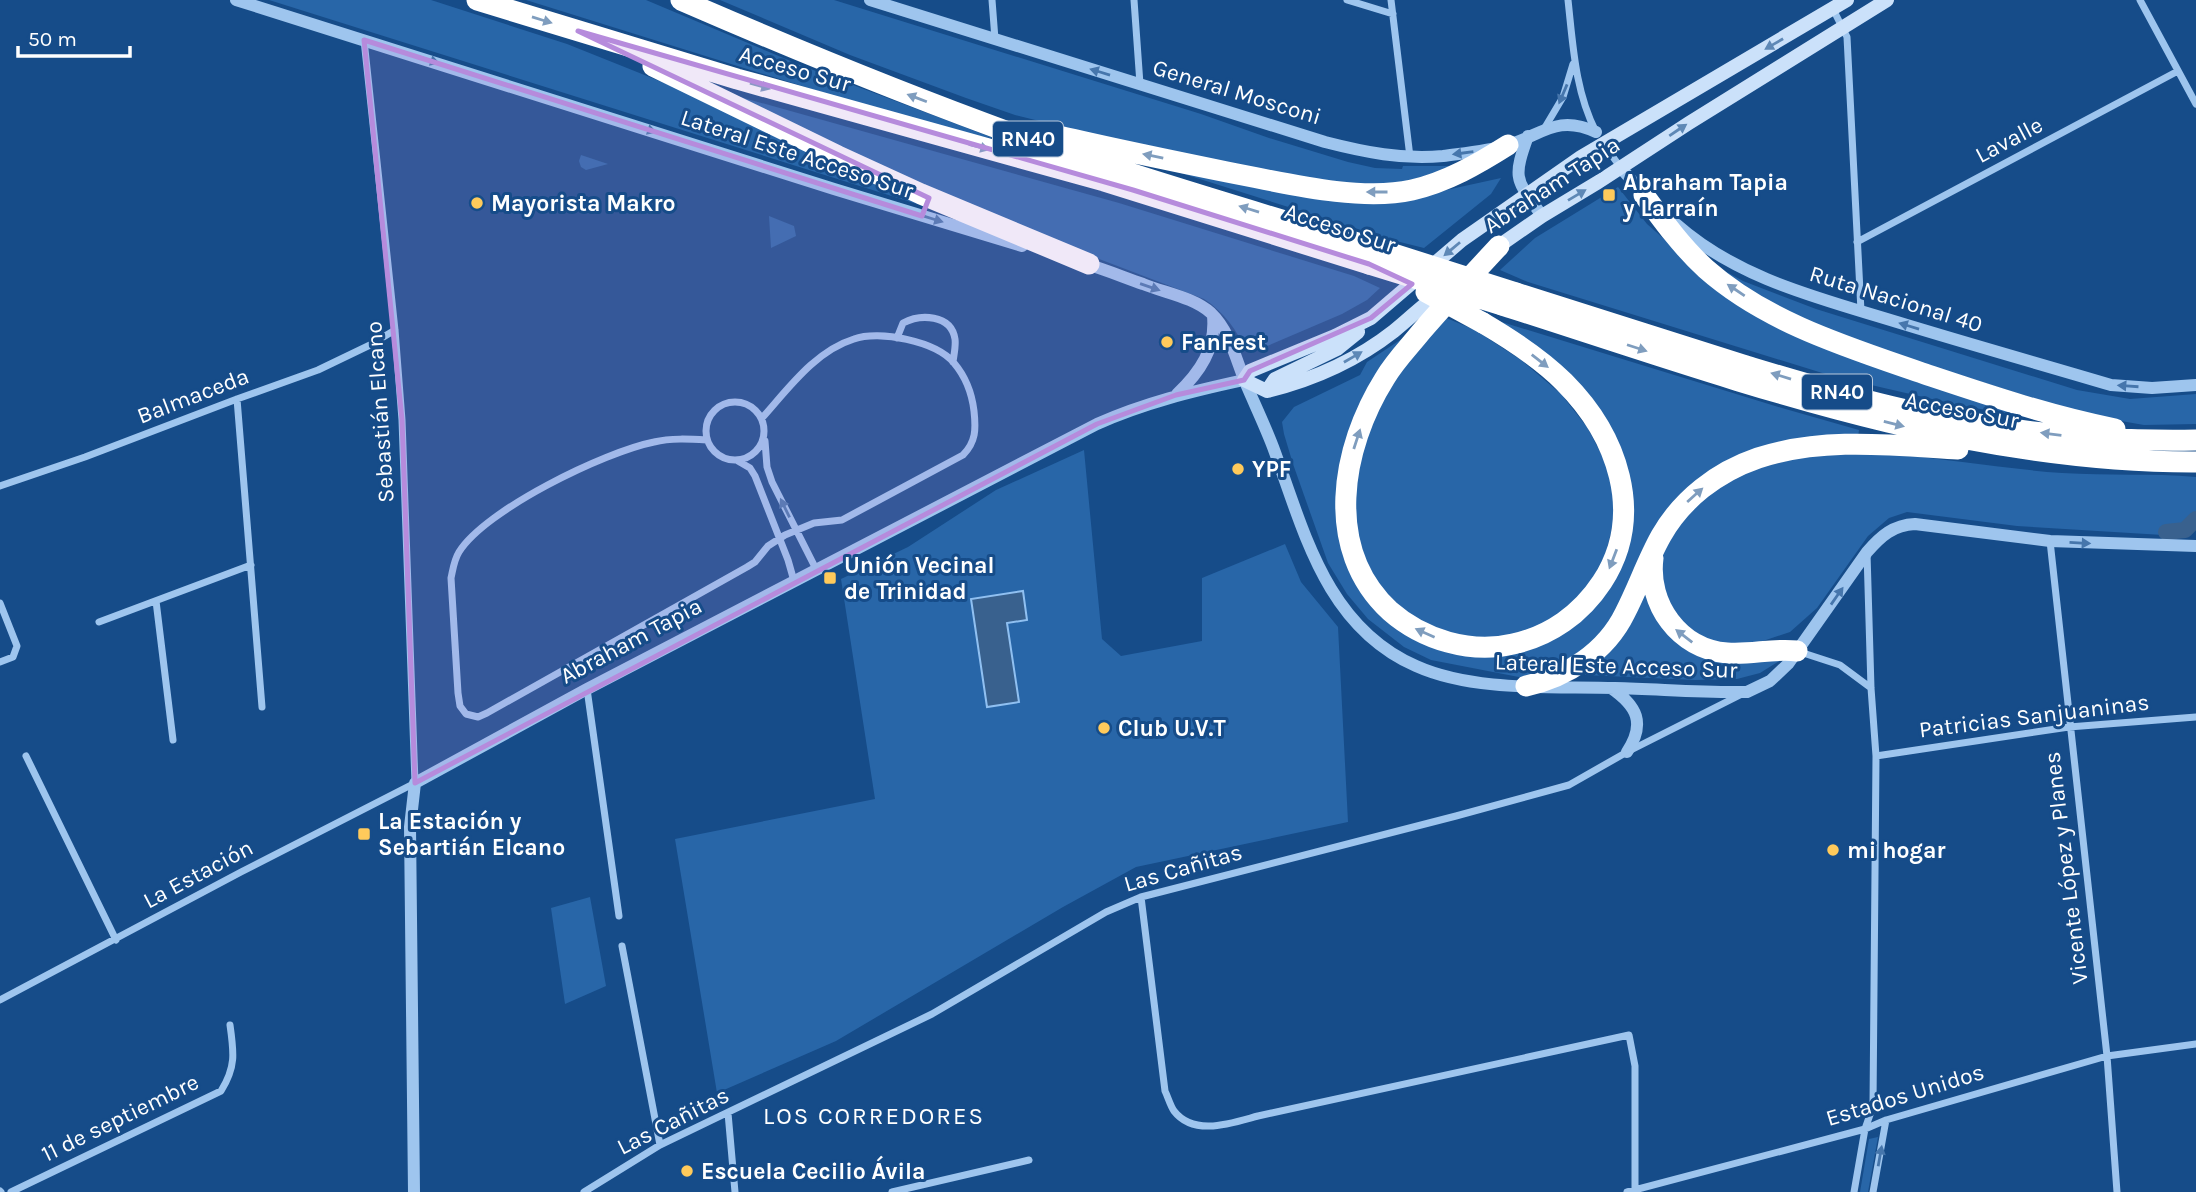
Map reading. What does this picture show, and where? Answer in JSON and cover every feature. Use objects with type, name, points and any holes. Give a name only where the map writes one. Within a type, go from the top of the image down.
[{"type":"highway","name":"Acceso Sur","points":[[477,0],[788,94],[1900,409],[1976,424],[2045,433],[2111,439],[2196,440]]},
{"type":"highway","name":"Acceso Sur","points":[[681,0],[807,54],[956,112],[1379,261]]},
{"type":"highway","points":[[578,31],[850,162],[1089,264]]},
{"type":"highway","points":[[956,112],[1059,137],[1257,178],[1308,188],[1362,192],[1401,191],[1427,186],[1466,170],[1508,145]]},
{"type":"highway","points":[[1644,195],[1706,269],[1761,307],[1810,333],[2029,407],[2168,440]]},
{"type":"highway","points":[[1379,261],[1483,323],[1535,357],[1573,392],[1601,430],[1611,449],[1621,478],[1622,526],[1614,557],[1605,576],[1583,606],[1570,618],[1542,635],[1512,645],[1483,647],[1454,643],[1425,634],[1398,617],[1366,581],[1353,554],[1345,522],[1345,501],[1354,448],[1385,377],[1428,324],[1499,246]]},
{"type":"highway","name":"Acceso Sur","points":[[1509,299],[1814,403],[1896,425],[2072,456],[2196,462]]},
{"type":"highway","points":[[1526,686],[1547,681],[1566,672],[1584,661],[1607,640],[1624,615],[1655,549],[1682,507],[1705,486],[1741,465],[1811,446],[1851,444],[2072,456]]},
{"type":"highway","points":[[1655,549],[1653,583],[1658,601],[1664,615],[1685,638],[1712,651],[1726,653],[1745,654],[1776,649],[1797,651]]},
{"type":"main road","name":"Abraham Tapia","points":[[1244,380],[1250,371],[1371,318],[1462,240],[1581,157],[1600,138],[1847,0]]},
{"type":"main road","name":"Abraham Tapia","points":[[1267,391],[1325,372],[1357,356],[1394,331],[1499,246],[1542,216],[1887,0]]},
{"type":"main road","points":[[1244,380],[1267,391],[1275,379],[1285,373],[1337,349],[1371,318]]},
{"type":"street","points":[[236,0],[364,40]]},
{"type":"street","name":"General Mosconi","points":[[870,0],[1366,152],[1410,157],[1441,156],[1508,145],[1544,129],[1569,125],[1580,126],[1600,138]]},
{"type":"street","points":[[992,0],[995,39]]},
{"type":"street","points":[[1134,0],[1140,84]]},
{"type":"street","points":[[1346,0],[1393,14]]},
{"type":"street","points":[[1391,0],[1410,157]]},
{"type":"street","points":[[1568,0],[1582,99],[1600,138],[1621,168]]},
{"type":"street","points":[[2140,0],[2196,104]]},
{"type":"street","points":[[1833,9],[1847,37],[1861,311]]},
{"type":"street","name":"Lateral Este Acceso Sur","points":[[364,40],[834,189],[1089,264],[1196,303],[1213,316],[1230,344],[1272,443],[1319,570],[1345,610],[1364,630],[1399,657],[1432,673],[1526,686],[1747,692],[1770,681],[1788,664],[1867,552],[1886,533],[1906,525],[1927,525],[2050,541],[2196,545]]},
{"type":"street","name":"Sebastián Elcano","points":[[364,40],[402,420],[415,783]]},
{"type":"street","points":[[1544,129],[1563,97],[1574,56]]},
{"type":"street","name":"Lavalle","points":[[1857,243],[2178,71]]},
{"type":"street","points":[[1528,136],[1517,175],[1542,216]]},
{"type":"street","name":"Ruta Nacional 40","points":[[1621,168],[1644,195],[1687,233],[1734,265],[1776,283],[2111,385],[2152,388],[2196,385]]},
{"type":"street","points":[[1176,395],[1196,375],[1208,355],[1214,330],[1213,316]]},
{"type":"street","points":[[897,338],[903,323],[915,317],[930,317],[946,324],[952,331],[955,340],[953,362]]},
{"type":"street","name":"Balmaceda","points":[[0,486],[318,370],[395,330]]},
{"type":"street","points":[[707,440],[673,439],[653,442],[567,474],[499,515],[467,542],[459,552],[451,578],[458,693],[460,706],[466,714],[478,717],[487,713],[747,567],[755,562],[768,546],[796,530],[814,523],[842,520],[963,455],[971,447],[975,437],[972,398],[953,362],[943,354],[912,340],[885,335],[855,338],[835,347],[808,368],[762,418]]},
{"type":"street","name":"Abraham Tapia","points":[[415,783],[587,689],[1097,424],[1131,409],[1176,395],[1244,380]]},
{"type":"street","points":[[1261,420],[1267,391]]},
{"type":"street","points":[[237,399],[262,708]]},
{"type":"street","points":[[764,437],[761,446],[746,458],[727,459],[719,455],[707,440],[708,420],[713,412],[729,402],[739,401],[757,410],[762,418],[764,437],[767,467],[816,569]]},
{"type":"street","points":[[737,460],[750,467],[755,476],[794,581]]},
{"type":"street","name":"Vicente López y Planes","points":[[2050,541],[2107,1056],[2118,1192]]},
{"type":"street","points":[[1854,1192],[1865,1129],[1873,1106],[1876,756],[1867,552]]},
{"type":"street","points":[[99,622],[251,565]]},
{"type":"street","points":[[156,601],[173,740]]},
{"type":"street","points":[[0,603],[16,646],[13,657],[0,662]]},
{"type":"street","points":[[1797,651],[1840,665],[1871,688]]},
{"type":"street","points":[[1611,688],[1630,704],[1637,720],[1637,735],[1627,752]]},
{"type":"street","points":[[587,689],[619,916]]},
{"type":"street","name":"Las Cañitas","points":[[584,1192],[660,1145],[932,1014],[1106,912],[1141,897],[1569,785],[1627,752],[1747,692]]},
{"type":"street","name":"Patricias Sanjuaninas","points":[[1876,756],[2070,727],[2196,717]]},
{"type":"street","points":[[26,756],[116,940]]},
{"type":"street","points":[[414,1192],[410,827],[415,783]]},
{"type":"street","name":"La Estación","points":[[0,1000],[415,783]]},
{"type":"street","points":[[1141,897],[1165,1091],[1174,1111],[1186,1121],[1204,1126],[1222,1126],[1629,1035],[1635,1066],[1631,1191]]},
{"type":"street","points":[[622,946],[660,1145]]},
{"type":"street","name":"11 de septiembre","points":[[11,1192],[220,1091],[231,1075],[234,1049],[230,1025]]},
{"type":"street","name":"Estados Unidos","points":[[1631,1191],[1865,1129],[1886,1120],[2107,1056],[2196,1044]]},
{"type":"street","points":[[1873,1106],[1886,1120],[1873,1192]]},
{"type":"street","points":[[728,1113],[735,1192]]},
{"type":"street","points":[[892,1192],[1029,1160]]},
{"type":"highlighted area","points":[[578,31],[1133,190],[1369,264],[1412,284],[1371,318],[1250,371],[1244,380],[1176,395],[1097,424],[415,783],[402,420],[364,40],[922,216],[929,198]]},
{"type":"shaded area","points":[[269,0],[431,0],[567,44],[687,92],[918,202],[917,204]]},
{"type":"shaded area","points":[[526,0],[646,0],[800,65],[996,139],[863,105]]},
{"type":"shaded area","points":[[720,0],[834,0],[1348,162],[1375,168],[1448,166],[1450,169],[1388,186],[1301,178],[1088,133],[1015,115],[966,98],[850,55]]},
{"type":"shaded area","points":[[733,95],[1119,203],[1354,276],[1380,288],[1367,300],[1342,314],[1251,353],[1246,351],[1224,315],[1204,299],[955,204]]},
{"type":"shaded area","points":[[581,155],[608,164],[586,170],[581,167],[579,161]]},
{"type":"shaded area","points":[[1168,169],[1428,194],[1501,178],[1491,194],[1424,248]]},
{"type":"shaded area","points":[[1618,187],[1647,224],[1712,281],[2026,417],[1958,405],[1832,376],[1528,282],[1500,270],[1535,238]]},
{"type":"shaded area","points":[[769,216],[794,226],[796,236],[771,248]]},
{"type":"shaded area","points":[[1705,260],[1743,281],[1816,309],[2077,390],[2130,399],[2196,394],[2196,424],[2144,425],[2087,415],[1864,345],[1783,312]]},
{"type":"shaded area","points":[[1444,317],[1475,330],[1521,360],[1561,394],[1587,427],[1605,461],[1613,491],[1613,524],[1606,553],[1587,589],[1552,620],[1515,636],[1469,638],[1425,624],[1387,598],[1360,557],[1353,482],[1382,394]]},
{"type":"shaded area","points":[[1492,319],[1859,430],[1858,437],[1719,468],[1612,623],[1573,662],[1524,678],[1431,660],[1404,647],[1368,619],[1347,594],[1328,563],[1293,464],[1282,422],[1294,407],[1360,375],[1367,362],[1403,338],[1340,486],[1382,611],[1500,652],[1610,579],[1619,457]]},
{"type":"shaded area","name":"Club U.V.T","points":[[1084,450],[1102,639],[1121,656],[1202,641],[1202,578],[1285,544],[1301,582],[1338,627],[1348,822],[1136,867],[836,1041],[717,1093],[675,839],[875,799],[841,579],[908,547],[996,490]]},
{"type":"shaded area","points":[[1891,454],[2062,473],[2196,477],[2196,516],[2184,528],[2164,530],[2163,535],[2017,526],[1907,512],[1889,518],[1868,536],[1817,608],[1790,632],[1757,643],[1733,645],[1711,641],[1680,623],[1663,592],[1661,555],[1690,508],[1737,474],[1809,455]]},
{"type":"shaded area","points":[[1644,586],[1670,634],[1781,660],[1760,673],[1737,679],[1695,680],[1585,675],[1584,671]]},
{"type":"shaded area","points":[[1023,591],[1027,620],[1007,623],[1019,702],[987,707],[971,599]]},
{"type":"shaded area","points":[[590,897],[606,986],[565,1004],[551,908]]},
{"type":"shaded area","points":[[1878,1137],[1868,1192],[1860,1192],[1869,1139]]},
{"type":"waterway","points":[[2166,532],[2185,530],[2196,519]]},
{"type":"place","name":"Abraham Tapia y Larraín","points":[[1609,195]]},
{"type":"place","name":"Mayorista Makro","points":[[477,203]]},
{"type":"place","name":"FanFest","points":[[1167,342]]},
{"type":"place","name":"YPF","points":[[1238,469]]},
{"type":"place","name":"Unión Vecinal de Trinidad","points":[[830,578]]},
{"type":"place","name":"Club U.V.T","points":[[1104,728]]},
{"type":"place","name":"La Estación y Sebartián Elcano","points":[[364,834]]},
{"type":"place","name":"mi hogar","points":[[1833,850]]},
{"type":"place","name":"Escuela Cecilio Ávila","points":[[687,1171]]},
{"type":"district","name":"LOS CORREDORES","points":[[874,1116]]}]
